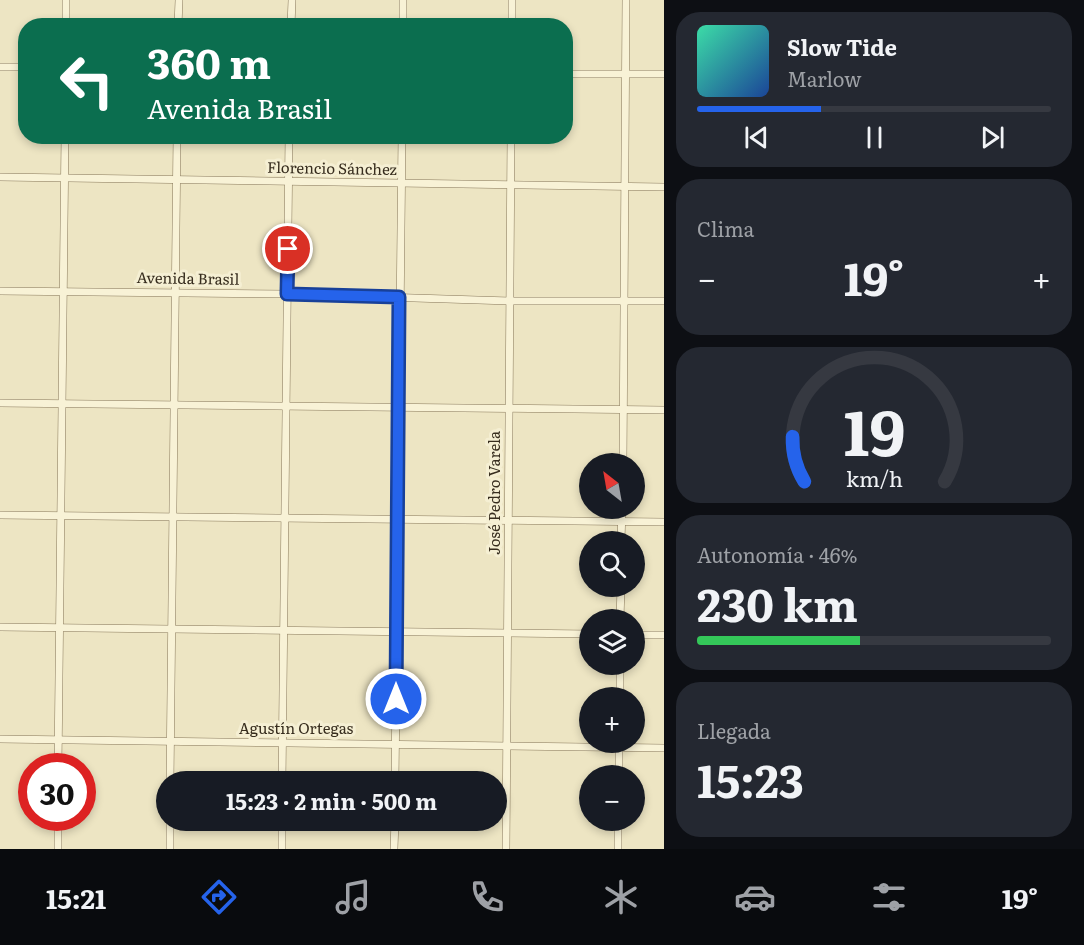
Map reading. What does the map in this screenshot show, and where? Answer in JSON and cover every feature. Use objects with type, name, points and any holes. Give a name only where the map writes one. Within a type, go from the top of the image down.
[{"type":"street","points":[[66,0],[66,18]]},
{"type":"street","points":[[178,0],[178,18]]},
{"type":"street","points":[[291,18],[292,0]]},
{"type":"street","points":[[403,0],[403,18]]},
{"type":"street","points":[[512,0],[512,18]]},
{"type":"street","points":[[623,453],[626,0]]},
{"type":"street","points":[[0,67],[18,67]]},
{"type":"street","points":[[573,74],[664,74]]},
{"type":"street","points":[[58,753],[65,144]]},
{"type":"street","points":[[170,771],[177,144]]},
{"type":"street","points":[[282,771],[289,144]]},
{"type":"street","points":[[395,771],[402,144]]},
{"type":"street","name":"José Pedro Varela","points":[[506,849],[511,144]]},
{"type":"street","name":"Florencio Sánchez","points":[[0,177],[664,187]]},
{"type":"street","name":"Avenida Brasil","points":[[0,291],[287,294],[510,302],[664,301]]},
{"type":"street","points":[[0,403],[664,410]]},
{"type":"street","points":[[0,515],[664,522]]},
{"type":"street","points":[[622,522],[622,531]]},
{"type":"street","points":[[0,627],[579,634]]},
{"type":"street","points":[[645,634],[664,635]]},
{"type":"street","name":"Agustín Ortegas","points":[[0,739],[579,745]]},
{"type":"street","name":"Agustín Ortegas","points":[[645,747],[664,748]]},
{"type":"street","points":[[58,831],[58,849]]},
{"type":"street","points":[[170,831],[170,849]]},
{"type":"street","points":[[282,831],[282,849]]},
{"type":"street","points":[[394,849],[395,831]]},
{"type":"street","points":[[618,831],[618,849]]},
{"type":"route","points":[[288,249],[287,294],[399,297],[396,699]]}]
